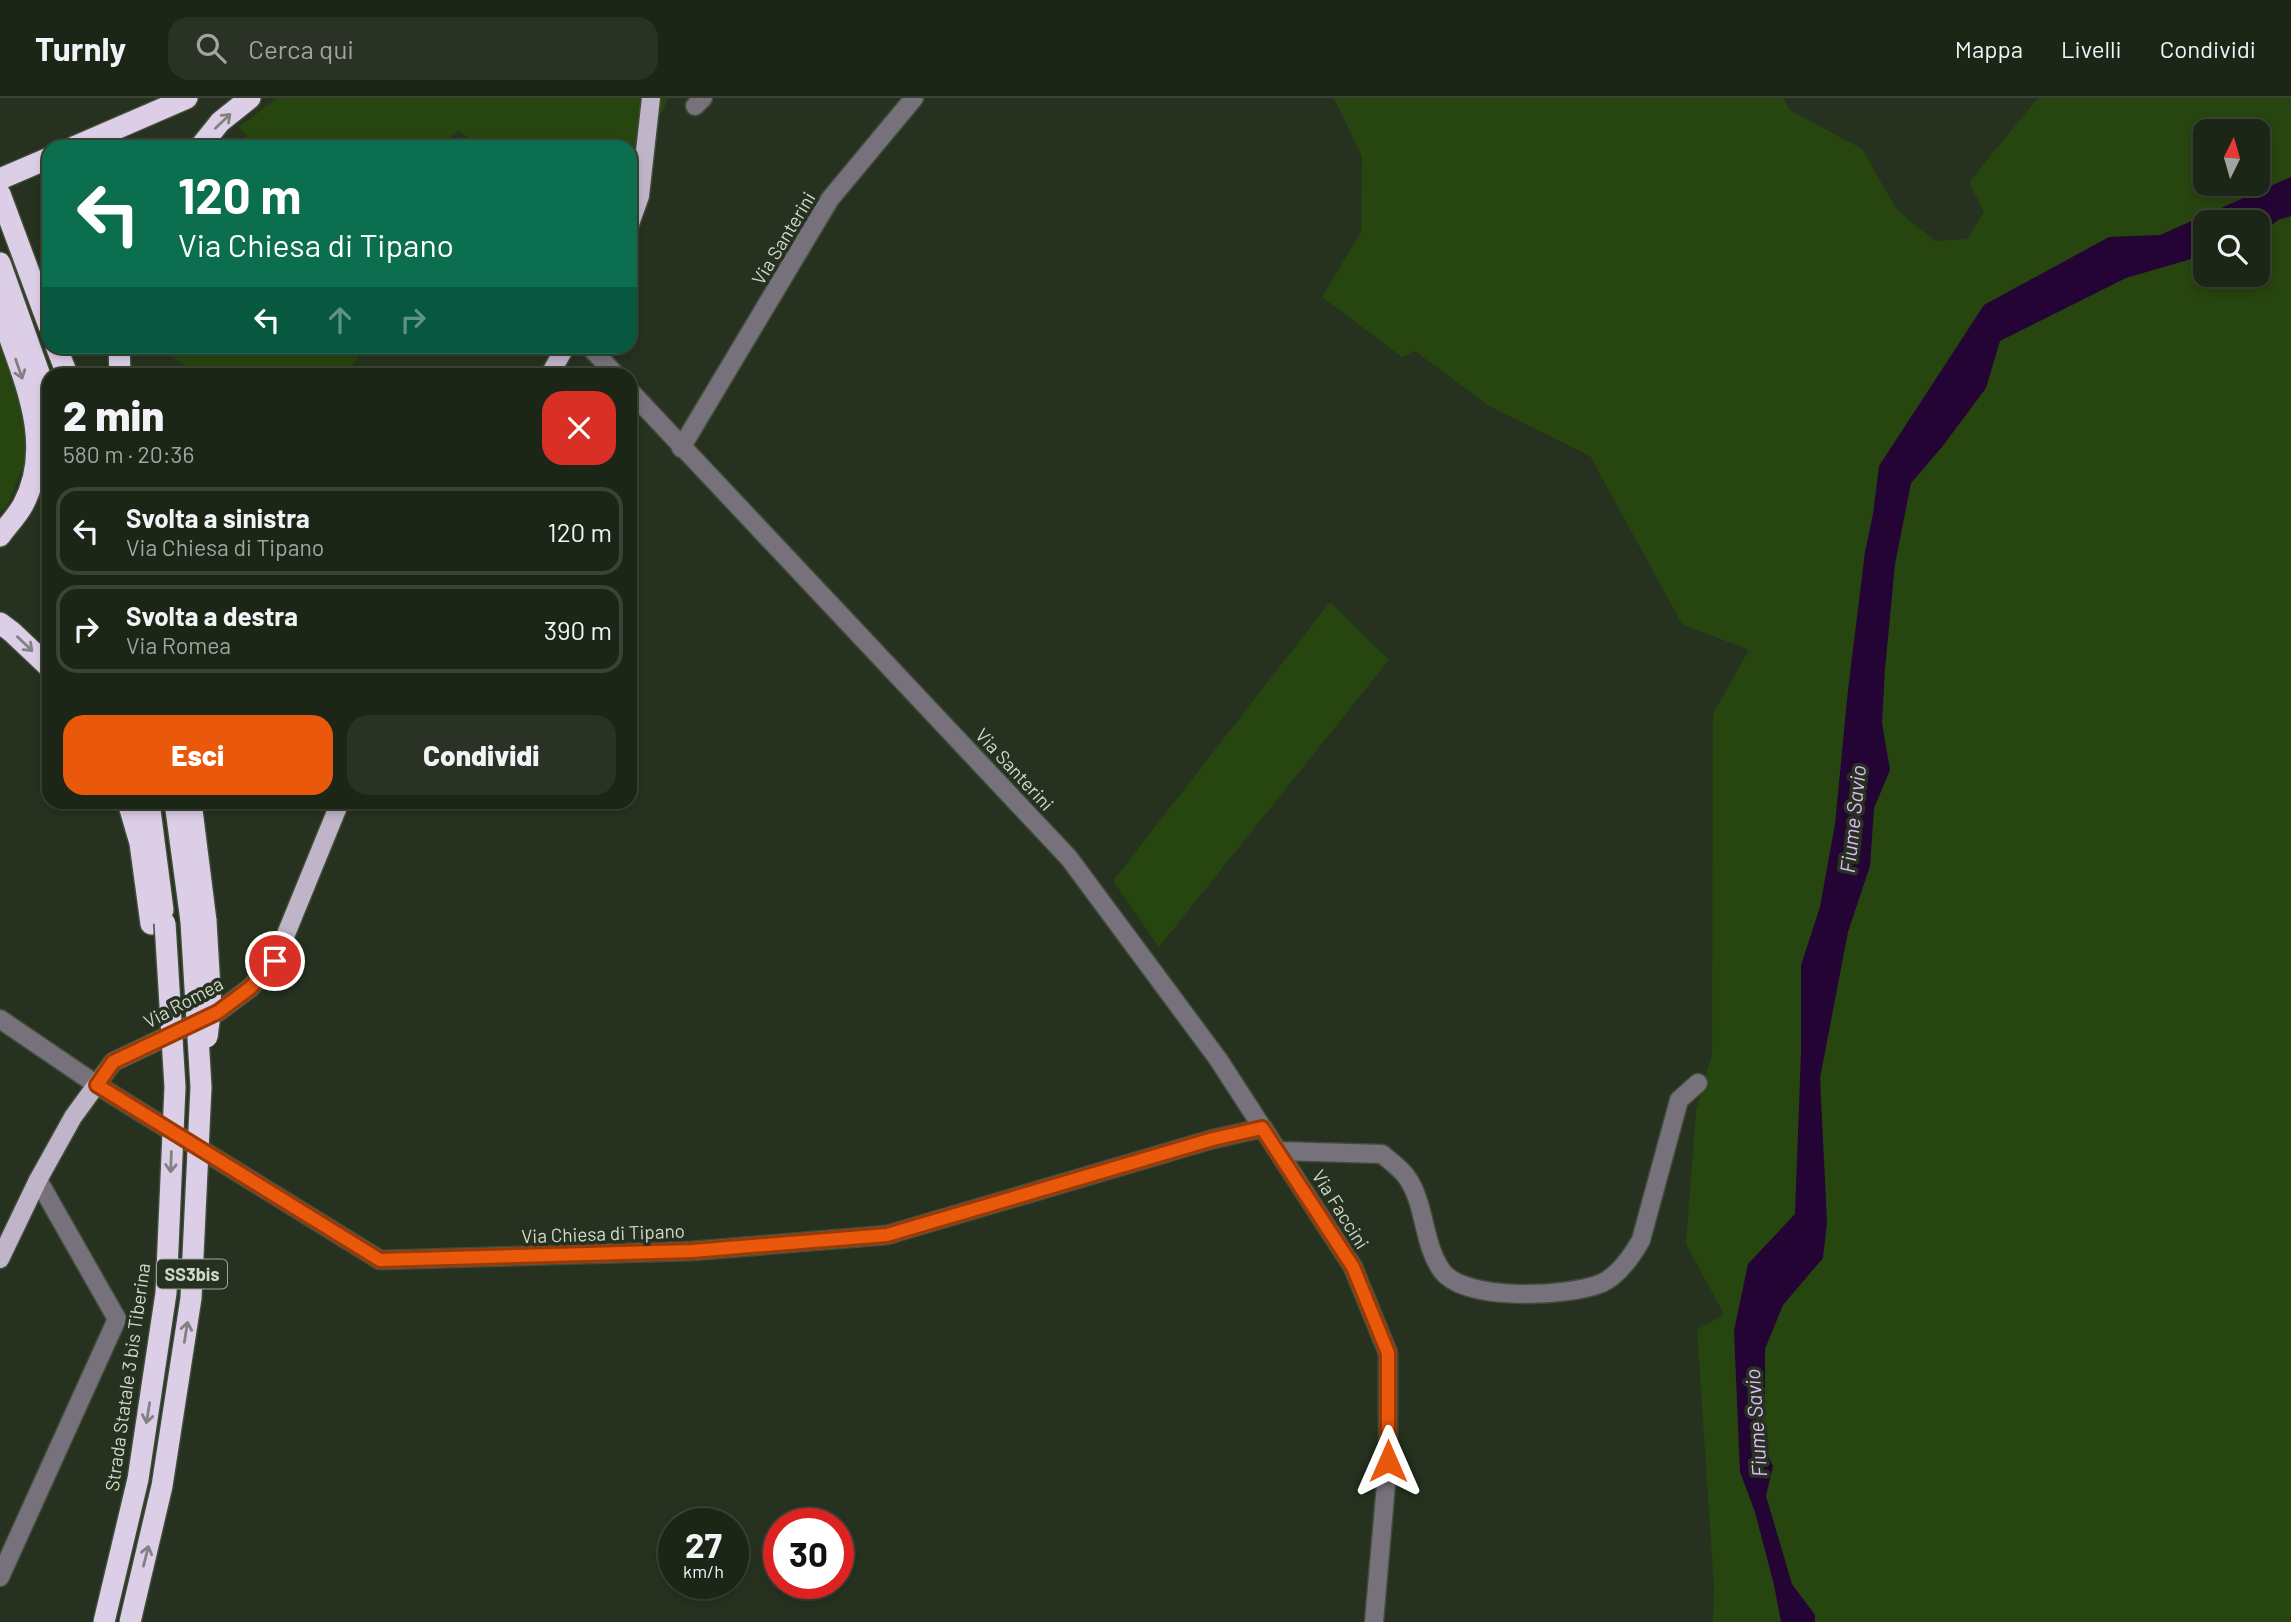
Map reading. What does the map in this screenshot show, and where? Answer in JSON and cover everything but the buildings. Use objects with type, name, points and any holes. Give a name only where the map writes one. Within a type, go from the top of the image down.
[{"type":"highway","points":[[90,140],[187,98]]},
{"type":"highway","points":[[206,140],[220,122],[250,98]]},
{"type":"highway","points":[[0,179],[42,161]]},
{"type":"highway","points":[[0,194],[42,306]]},
{"type":"highway","points":[[0,263],[42,381]]},
{"type":"highway","points":[[0,303],[36,417],[37,462],[23,505],[0,536]]},
{"type":"highway","points":[[0,623],[42,660]]},
{"type":"highway","points":[[130,809],[158,923]]},
{"type":"highway","name":"Strada Statale 3 bis Tiberina","points":[[104,1622],[138,1479],[166,1293],[175,1087],[150,809]]},
{"type":"highway","points":[[176,809],[198,921]]},
{"type":"highway","points":[[191,809],[198,921]]},
{"type":"highway","name":"SS3bis","points":[[130,1622],[163,1486],[191,1298],[201,1087],[211,1007],[198,921]]},
{"type":"main road","points":[[637,205],[651,98]]},
{"type":"main road","name":"Via Romea","points":[[0,1259],[38,1180],[73,1117],[113,1062],[218,1012],[250,988],[275,961],[337,809]]},
{"type":"street","name":"Via Santerini","points":[[681,448],[830,199],[914,98]]},
{"type":"street","points":[[596,354],[609,368]]},
{"type":"street","name":"Via Santerini","points":[[637,399],[1069,858],[1218,1059],[1279,1151]]},
{"type":"street","name":"Via Chiesa di Tipano","points":[[0,1020],[97,1085],[380,1260],[692,1251],[887,1235],[1213,1139],[1262,1128]]},
{"type":"street","points":[[1279,1151],[1382,1154],[1406,1176],[1417,1200],[1431,1251],[1444,1273],[1463,1286],[1524,1293],[1575,1290],[1609,1278],[1631,1256],[1641,1240],[1679,1100],[1698,1083]]},
{"type":"street","name":"Via Faccini","points":[[1279,1151],[1353,1267],[1388,1353],[1388,1461],[1374,1622]]},
{"type":"street","points":[[0,1577],[117,1319],[38,1180]]},
{"type":"green space","points":[[277,98],[669,98],[637,161],[637,140],[472,140],[458,130],[447,140],[244,140],[247,136],[239,127]]},
{"type":"green space","points":[[1334,98],[1783,98],[1790,110],[1862,149],[1897,210],[1935,241],[1967,239],[1984,212],[1969,182],[2038,98],[2291,98],[2291,1622],[1713,1622],[1714,1587],[1697,1330],[1724,1314],[1686,1244],[1696,1111],[1712,1055],[1713,714],[1749,650],[1682,624],[1590,456],[1489,406],[1415,351],[1402,357],[1322,297],[1361,232],[1362,157]]},
{"type":"green space","points":[[0,335],[19,392],[27,456],[7,507],[0,512]]},
{"type":"green space","points":[[362,354],[349,368],[189,368],[169,355]]},
{"type":"green space","points":[[1330,602],[1389,660],[1159,947],[1113,881]]},
{"type":"water","points":[[2291,177],[2291,216],[2278,220],[2270,226],[2270,210],[2216,210],[2248,196],[2270,196],[2270,186]]},
{"type":"water","name":"Fiume Savio","points":[[2193,220],[2193,258],[2126,278],[2000,341],[1986,388],[1911,483],[1895,564],[1885,669],[1882,723],[1890,770],[1874,808],[1870,866],[1848,932],[1820,1078],[1827,1222],[1823,1258],[1783,1305],[1765,1349],[1765,1398],[1760,1441],[1773,1466],[1766,1496],[1792,1584],[1815,1615],[1815,1622],[1781,1622],[1755,1512],[1740,1472],[1734,1331],[1748,1264],[1795,1214],[1801,965],[1820,907],[1835,824],[1848,690],[1879,466],[1984,305],[2109,237],[2160,235]]},
{"type":"route","points":[[275,961],[250,988],[218,1012],[113,1062],[97,1085],[380,1260],[692,1251],[887,1235],[1213,1139],[1262,1128],[1353,1267],[1388,1353],[1388,1461]]}]
